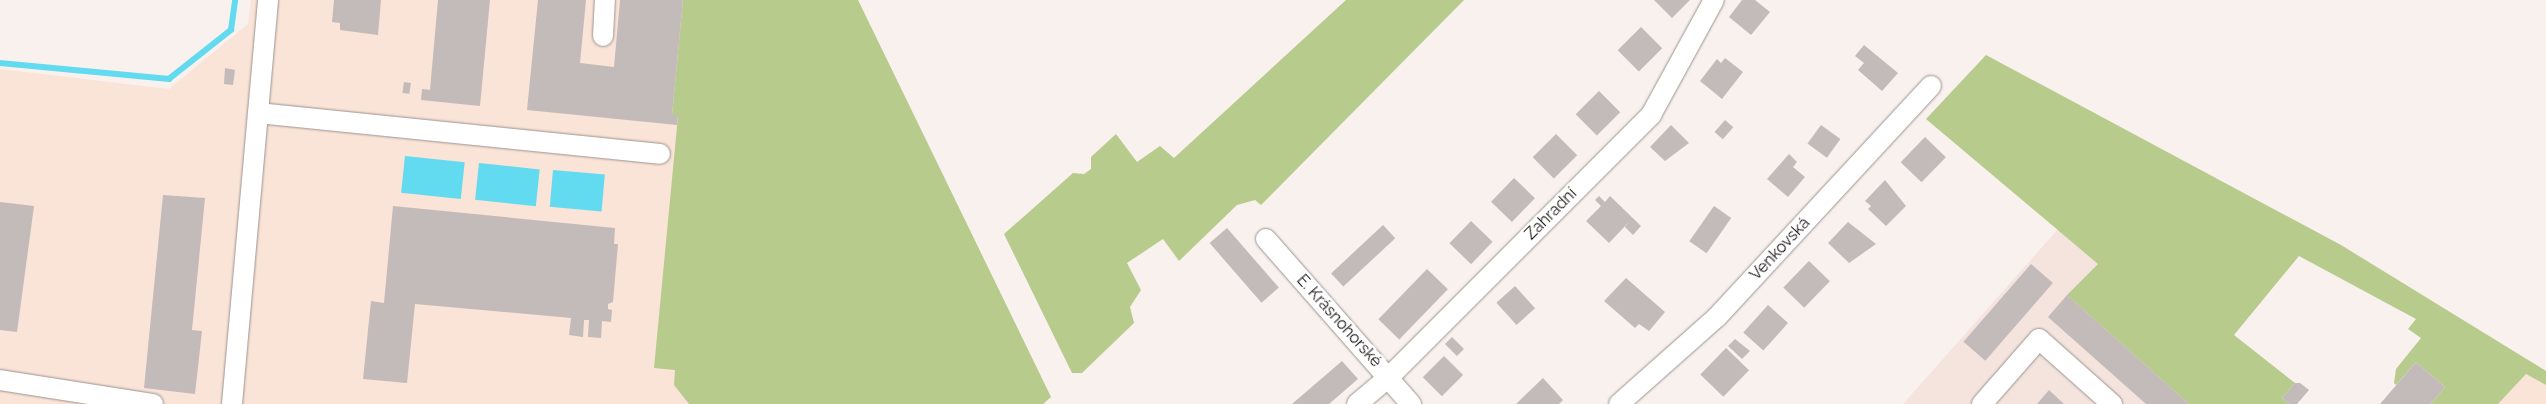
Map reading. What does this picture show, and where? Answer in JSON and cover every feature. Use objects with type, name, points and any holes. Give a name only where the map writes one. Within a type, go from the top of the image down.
[{"type":"street","points":[[232,404],[268,0]]},
{"type":"street","points":[[603,36],[605,0]]},
{"type":"street","name":"Zahradní","points":[[1357,404],[1389,377],[1651,114],[1714,0]]},
{"type":"street","name":"Venkovská","points":[[1620,404],[1717,317],[1932,86]]},
{"type":"street","points":[[258,113],[660,154]]},
{"type":"street","name":"E. Krásnohorské","points":[[1266,239],[1411,404]]},
{"type":"street","points":[[1982,404],[2039,339],[2112,404]]},
{"type":"street","points":[[0,380],[153,404]]},
{"type":"shaded area","points":[[251,0],[858,0],[1051,397],[1043,404],[0,404],[0,69],[169,89],[248,24]]},
{"type":"shaded area","points":[[2059,228],[2173,329],[2257,404],[1903,404]]},
{"type":"shaded area","points":[[2526,374],[2546,385],[2546,404],[2498,404]]},
{"type":"green space","points":[[683,0],[858,0],[1051,397],[1043,404],[689,404],[674,385],[675,370],[654,368],[678,116],[672,115]]},
{"type":"green space","points":[[1346,0],[1464,0],[1261,205],[1255,200],[1237,205],[1179,261],[1163,239],[1127,263],[1141,290],[1130,307],[1134,323],[1082,373],[1072,373],[1004,234],[1073,173],[1084,174],[1091,169],[1091,157],[1116,134],[1137,162],[1160,146],[1174,158]]},
{"type":"green space","points":[[1986,55],[2341,245],[2546,371],[2546,385],[2526,374],[2498,404],[2431,404],[2445,387],[2416,362],[2396,385],[2394,383],[2396,369],[2421,338],[2408,329],[2416,319],[2299,256],[2234,335],[2295,383],[2282,398],[2289,404],[2189,404],[2067,295],[2098,264],[1926,119]]},
{"type":"water","points":[[405,156],[465,162],[461,199],[401,193]]},
{"type":"water","points":[[479,163],[540,169],[536,206],[475,200]]},
{"type":"water","points":[[553,170],[605,175],[602,211],[550,207]]},
{"type":"building","points":[[334,0],[381,0],[378,35],[340,30],[340,23],[332,22]]},
{"type":"building","points":[[438,0],[490,0],[480,106],[421,100],[422,89],[430,90]]},
{"type":"building","points":[[538,0],[586,0],[580,63],[614,67],[620,0],[683,0],[672,115],[678,115],[677,125],[527,110]]},
{"type":"building","points":[[1654,0],[1690,0],[1672,18]]},
{"type":"building","points":[[1742,0],[1755,0],[1770,12],[1751,35],[1729,17]]},
{"type":"building","points":[[1641,27],[1662,48],[1639,72],[1618,50]]},
{"type":"building","points":[[1864,45],[1898,73],[1882,91],[1858,70],[1864,63],[1855,56]]},
{"type":"building","points":[[1725,58],[1743,72],[1722,99],[1700,81],[1717,59],[1721,63]]},
{"type":"building","points":[[225,68],[235,70],[233,85],[224,84]]},
{"type":"building","points":[[404,82],[411,83],[409,94],[402,93]]},
{"type":"building","points":[[1599,91],[1620,112],[1597,136],[1576,114]]},
{"type":"building","points":[[1725,120],[1733,127],[1723,139],[1715,132]]},
{"type":"building","points":[[1671,125],[1689,143],[1665,161],[1650,147]]},
{"type":"building","points":[[1821,125],[1840,139],[1827,158],[1807,144]]},
{"type":"building","points":[[1556,134],[1577,155],[1554,179],[1533,157]]},
{"type":"building","points":[[1925,137],[1946,157],[1922,182],[1901,162]]},
{"type":"building","points":[[1789,154],[1797,162],[1793,167],[1805,177],[1788,197],[1767,179]]},
{"type":"building","points":[[1514,178],[1535,198],[1512,222],[1491,202]]},
{"type":"building","points":[[1885,180],[1906,206],[1886,226],[1868,209],[1871,206],[1865,201]]},
{"type":"building","points":[[163,195],[205,198],[192,330],[202,331],[195,394],[144,388]]},
{"type":"building","points":[[1599,196],[1605,202],[1610,196],[1641,226],[1633,235],[1625,227],[1629,222],[1609,243],[1586,221],[1601,206],[1595,200]]},
{"type":"building","points":[[0,202],[34,206],[17,332],[0,330]]},
{"type":"building","points":[[393,206],[615,228],[614,244],[618,244],[613,302],[608,304],[608,309],[612,310],[611,322],[602,321],[601,338],[588,337],[589,320],[584,320],[583,337],[569,335],[571,318],[415,304],[407,383],[363,379],[371,301],[384,303]]},
{"type":"building","points":[[1714,206],[1731,218],[1707,253],[1689,241]]},
{"type":"building","points":[[1471,221],[1493,242],[1471,264],[1449,243]]},
{"type":"building","points":[[1848,222],[1876,244],[1849,263],[1828,243]]},
{"type":"building","points":[[1383,225],[1395,238],[1343,287],[1331,273]]},
{"type":"building","points":[[1227,228],[1279,288],[1261,303],[1210,243]]},
{"type":"building","points":[[1809,261],[1830,281],[1804,308],[1783,288]]},
{"type":"building","points":[[2031,264],[2053,283],[1985,361],[1963,342]]},
{"type":"building","points":[[1427,269],[1448,289],[1399,339],[1378,319]]},
{"type":"building","points":[[1626,278],[1665,312],[1649,331],[1639,324],[1635,328],[1604,301]]},
{"type":"building","points":[[1515,286],[1535,308],[1516,325],[1496,303]]},
{"type":"building","points":[[2067,295],[2189,404],[2146,404],[2048,317]]},
{"type":"building","points":[[1768,305],[1788,323],[1763,351],[1743,332]]},
{"type":"building","points":[[1452,337],[1464,349],[1457,356],[1445,344]]},
{"type":"building","points":[[1735,339],[1750,351],[1742,359],[1728,346]]},
{"type":"building","points":[[1726,348],[1749,370],[1723,397],[1700,375]]},
{"type":"building","points":[[1444,356],[1463,375],[1442,396],[1423,377]]},
{"type":"building","points":[[1342,361],[1358,379],[1329,404],[1292,404]]},
{"type":"building","points":[[2416,362],[2445,387],[2431,404],[2380,404]]},
{"type":"building","points":[[1543,378],[1563,400],[1559,404],[1516,404]]},
{"type":"building","points":[[2295,383],[2300,383],[2309,390],[2297,404],[2289,404],[2282,398]]},
{"type":"building","points":[[2049,390],[2064,404],[2037,404]]},
{"type":"waterway","points":[[0,63],[169,79],[231,30],[235,0]]}]
